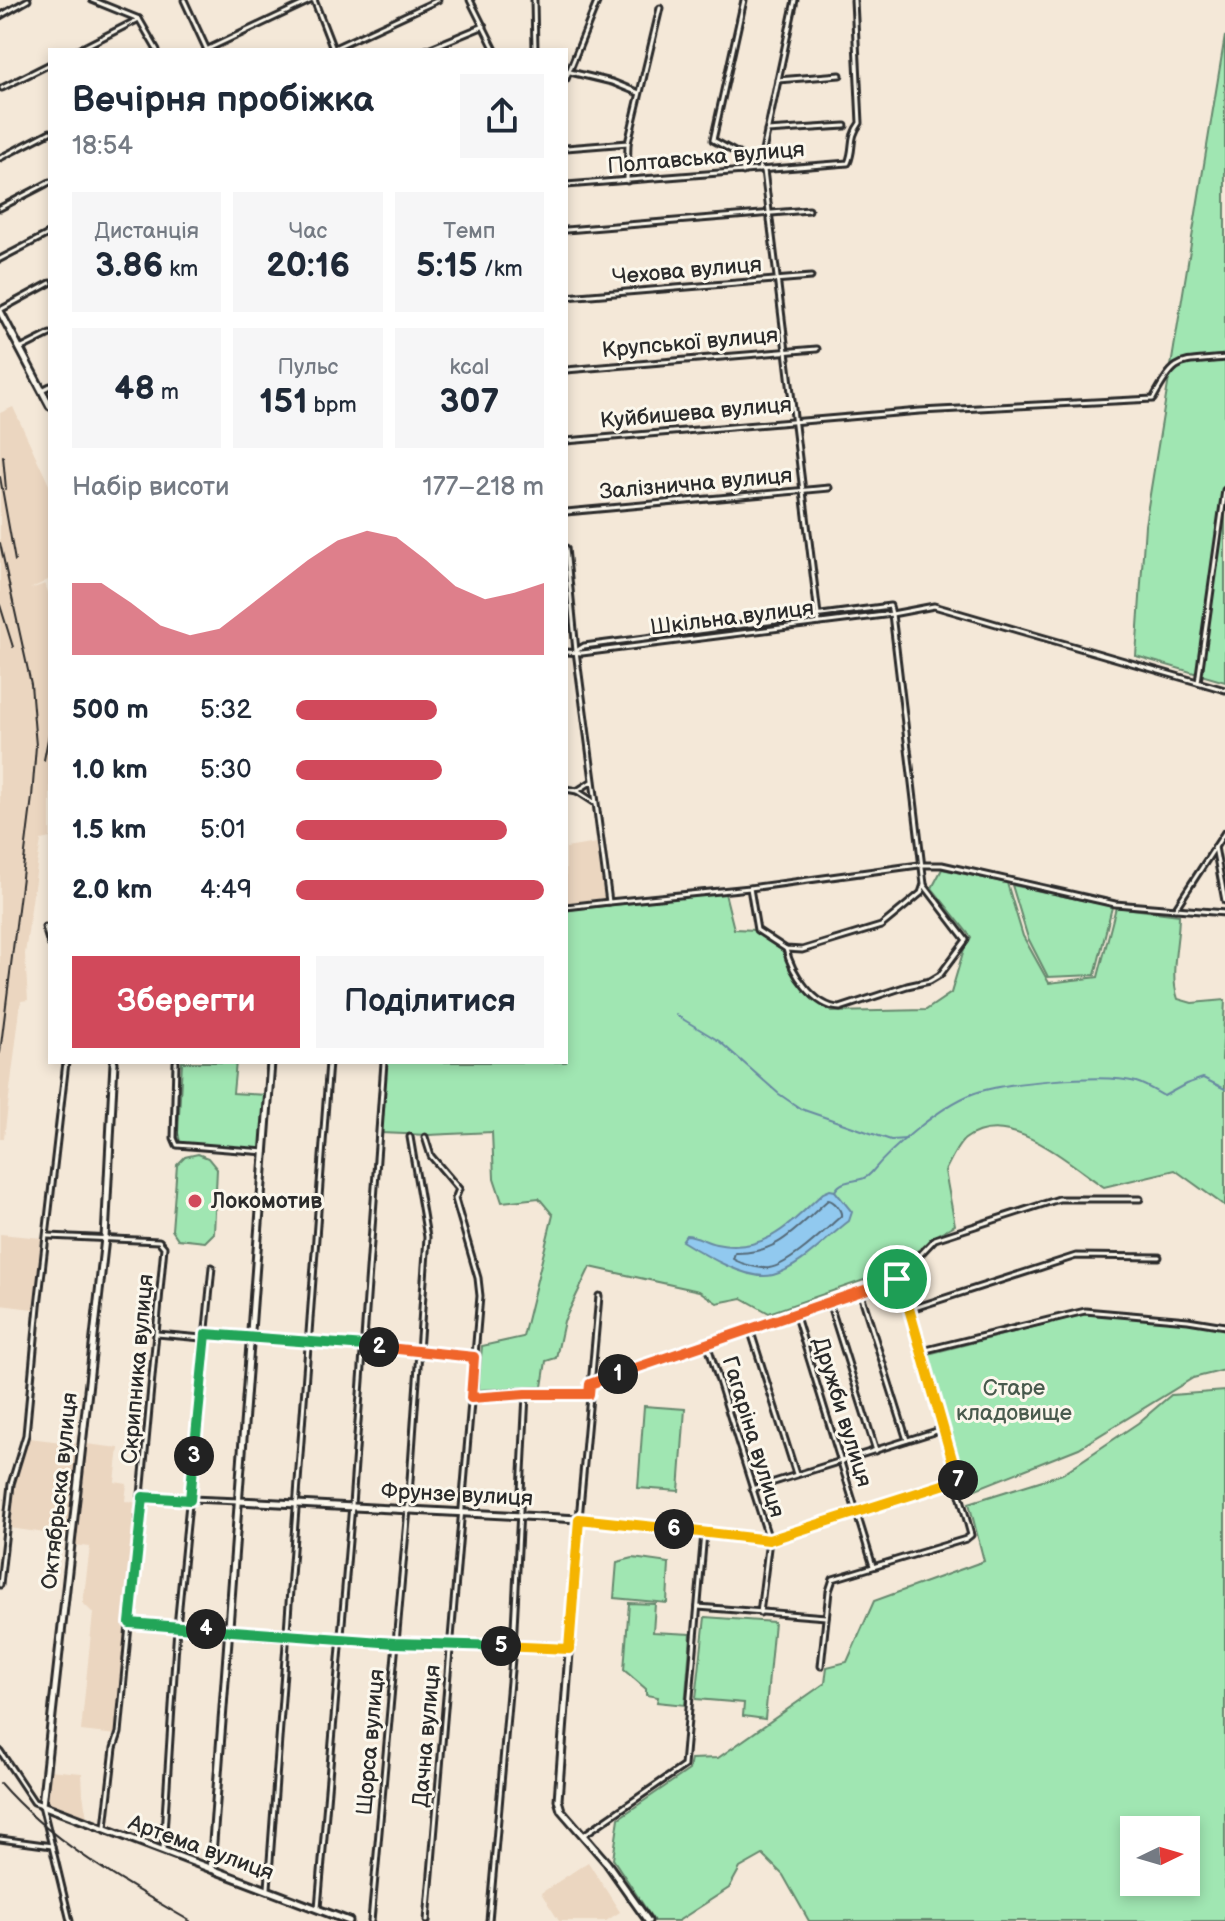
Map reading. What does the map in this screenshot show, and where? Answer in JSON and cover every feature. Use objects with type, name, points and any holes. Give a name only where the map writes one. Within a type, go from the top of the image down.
[{"type":"main road","points":[[0,311],[48,402]]},
{"type":"main road","name":"Октябрьска вулиця","points":[[42,1805],[105,1238],[114,1064]]},
{"type":"main road","points":[[211,1869],[271,1064]]},
{"type":"main road","name":"Фрунзе вулиця","points":[[239,1501],[579,1519]]},
{"type":"main road","points":[[579,1519],[558,1800],[564,1814],[585,1834],[648,1921]]},
{"type":"main road","points":[[230,1631],[395,1643],[569,1649]]},
{"type":"main road","name":"Артема вулиця","points":[[42,1805],[349,1921]]},
{"type":"street","points":[[0,16],[28,0]]},
{"type":"street","points":[[92,0],[139,19],[156,48]]},
{"type":"street","points":[[184,0],[205,48]]},
{"type":"street","points":[[210,48],[313,0],[331,48]]},
{"type":"street","points":[[336,48],[438,0]]},
{"type":"street","points":[[470,0],[494,48]]},
{"type":"street","points":[[534,0],[535,48]]},
{"type":"street","points":[[598,0],[568,71],[640,93]]},
{"type":"street","points":[[743,172],[742,156],[713,140],[744,0]]},
{"type":"street","points":[[795,0],[767,131],[762,170],[819,623]]},
{"type":"street","name":"Полтавська вулиця","points":[[568,185],[848,163],[852,154],[851,135],[860,123],[854,0]]},
{"type":"street","points":[[627,181],[628,143],[660,8]]},
{"type":"street","points":[[82,48],[139,19]]},
{"type":"street","points":[[431,48],[484,26]]},
{"type":"street","points":[[2,88],[48,65]]},
{"type":"street","points":[[778,80],[840,75]]},
{"type":"street","points":[[767,131],[845,126]]},
{"type":"street","points":[[0,158],[48,133]]},
{"type":"street","points":[[568,148],[628,143]]},
{"type":"street","points":[[0,208],[48,183]]},
{"type":"street","points":[[568,230],[809,210]]},
{"type":"street","points":[[0,259],[48,234]]},
{"type":"street","name":"Чехова вулиця","points":[[568,297],[811,277]]},
{"type":"street","points":[[0,311],[48,284]]},
{"type":"street","points":[[20,349],[48,335]]},
{"type":"street","name":"Крупської вулиця","points":[[568,370],[817,349]]},
{"type":"street","name":"Куйбишева вулиця","points":[[568,441],[795,420],[1153,399],[1168,371],[1176,365],[1197,359],[1225,358]]},
{"type":"street","points":[[42,390],[48,387]]},
{"type":"street","name":"Залізнична вулиця","points":[[568,512],[829,488]]},
{"type":"street","points":[[1198,682],[1225,490]]},
{"type":"street","points":[[568,569],[609,902]]},
{"type":"street","name":"Шкільна вулиця","points":[[576,651],[584,646],[890,606],[892,614]]},
{"type":"street","name":"Шкільна вулиця","points":[[568,652],[582,653],[934,606],[1225,690]]},
{"type":"street","points":[[786,949],[791,967],[803,984],[834,1008],[840,1008],[930,981],[940,975],[966,940],[924,884],[919,865],[892,614]]},
{"type":"street","points":[[577,791],[593,781]]},
{"type":"street","points":[[568,789],[595,802]]},
{"type":"street","points":[[1175,909],[1225,832]]},
{"type":"street","points":[[1215,847],[1225,901]]},
{"type":"street","points":[[1218,864],[1225,862]]},
{"type":"street","points":[[568,907],[750,888],[919,865],[942,865],[1115,904],[1225,913]]},
{"type":"street","points":[[750,888],[757,930],[786,949],[802,950],[881,926],[921,893],[924,884]]},
{"type":"street","points":[[45,927],[48,937]]},
{"type":"street","points":[[0,1585],[11,1484],[26,1435],[66,1064]]},
{"type":"street","points":[[176,1064],[174,1138],[177,1145],[182,1148],[265,1152]]},
{"type":"street","points":[[268,1890],[329,1064]]},
{"type":"street","points":[[318,1910],[352,1505],[384,1064]]},
{"type":"street","name":"Щорса вулиця","points":[[371,1921],[408,1509],[427,1237],[410,1137]]},
{"type":"street","name":"Дачна вулиця","points":[[425,1137],[431,1156],[459,1189],[455,1199],[480,1287],[427,1921]]},
{"type":"street","points":[[590,1384],[897,1279],[935,1239],[1059,1199],[1140,1199]]},
{"type":"street","points":[[48,1236],[105,1238]]},
{"type":"street","name":"Скрипника вулиця","points":[[105,1238],[159,1241],[164,1250],[119,1733],[114,1748],[105,1830]]},
{"type":"street","points":[[910,1309],[1076,1256],[1159,1257]]},
{"type":"street","points":[[163,1852],[177,1627],[212,1267]]},
{"type":"street","points":[[821,1666],[833,1579],[966,1539],[972,1532],[910,1309],[902,1284],[897,1279]]},
{"type":"street","points":[[860,1291],[907,1441]]},
{"type":"street","points":[[579,1519],[599,1296]]},
{"type":"street","points":[[829,1302],[876,1451]]},
{"type":"street","points":[[922,1351],[1085,1311],[1225,1326]]},
{"type":"street","name":"Дружби вулиця","points":[[795,1313],[873,1566]]},
{"type":"street","points":[[750,1329],[796,1476]]},
{"type":"street","points":[[157,1334],[202,1338],[206,1334],[364,1345],[474,1357]]},
{"type":"street","name":"Гагаріна вулиця","points":[[707,1343],[769,1540]]},
{"type":"street","points":[[489,1921],[513,1647],[526,1394]]},
{"type":"street","points":[[471,1398],[589,1394]]},
{"type":"street","points":[[752,1489],[944,1429]]},
{"type":"street","points":[[760,1613],[769,1540],[958,1482]]},
{"type":"street","name":"Фрунзе вулиця","points":[[143,1497],[239,1501]]},
{"type":"street","name":"Фрунзе вулиця","points":[[579,1519],[769,1540]]},
{"type":"street","points":[[585,1834],[684,1766],[704,1533]]},
{"type":"street","points":[[698,1607],[826,1617]]},
{"type":"street","points":[[130,1623],[230,1631]]},
{"type":"street","points":[[0,1751],[34,1802],[42,1805]]},
{"type":"street","name":"Октябрьска вулиця","points":[[42,1805],[70,1921]]},
{"type":"street","points":[[0,1839],[53,1847]]},
{"type":"shaded area","points":[[13,407],[48,483],[48,580],[30,589],[45,584],[48,592],[48,838],[41,840],[25,954],[28,1000],[21,1001],[4,1138],[0,1138],[0,413]]},
{"type":"shaded area","points":[[597,843],[604,898],[568,903],[568,848]]},
{"type":"shaded area","points":[[0,1234],[42,1238],[33,1309],[0,1305]]},
{"type":"shaded area","points":[[29,1438],[78,1444],[67,1536],[9,1528],[14,1483]]},
{"type":"shaded area","points":[[86,1444],[119,1448],[115,1482],[127,1484],[125,1501],[140,1503],[117,1735],[81,1731],[93,1613],[83,1603],[90,1547],[74,1545]]},
{"type":"shaded area","points":[[49,1770],[82,1773],[87,1818],[45,1802]]},
{"type":"shaded area","points":[[588,1862],[620,1912],[606,1921],[559,1921],[541,1893]]},
{"type":"green space","points":[[1225,36],[1225,682],[1136,656],[1145,525]]},
{"type":"green space","points":[[942,869],[1007,883],[1023,936],[1049,983],[1098,977],[1116,907],[1179,915],[1174,968],[1178,999],[1192,1003],[1225,1000],[1222,1060],[1225,1062],[1225,1206],[1175,1170],[1104,1187],[1038,1142],[1000,1129],[982,1131],[962,1142],[945,1171],[955,1225],[936,1235],[896,1269],[769,1313],[742,1298],[717,1303],[699,1291],[590,1267],[564,1321],[556,1358],[546,1361],[542,1387],[478,1390],[482,1346],[523,1337],[553,1215],[539,1198],[502,1202],[494,1178],[492,1132],[428,1135],[381,1133],[385,1064],[568,1064],[568,910],[725,893],[734,929],[756,930],[783,950],[794,976],[832,1012],[926,1010],[951,993],[964,949],[971,937],[932,888]]},
{"type":"green space","points":[[1012,885],[1096,903],[1113,903],[1095,975],[1048,977],[1028,938]]},
{"type":"green space","points":[[182,1064],[236,1064],[233,1093],[267,1095],[263,1150],[187,1145],[180,1142]]},
{"type":"green space","name":"Локомотив","points":[[198,1154],[208,1158],[217,1169],[214,1233],[205,1242],[178,1239],[172,1230],[177,1165],[185,1157]]},
{"type":"green space","name":"Старе кладовище","points":[[1084,1314],[1187,1322],[1225,1329],[1225,1370],[1193,1378],[1079,1448],[966,1493],[928,1354]]},
{"type":"green space","points":[[1225,1391],[1225,1921],[809,1921],[783,1875],[763,1855],[740,1868],[729,1888],[678,1921],[654,1921],[613,1859],[619,1818],[689,1770],[691,1759],[718,1758],[825,1683],[827,1667],[847,1662],[874,1601],[984,1561],[969,1503],[1062,1474],[1138,1423],[1171,1395]]},
{"type":"green space","points":[[644,1406],[685,1409],[679,1491],[638,1488]]},
{"type":"green space","points":[[633,1558],[669,1563],[667,1603],[614,1598],[617,1562]]},
{"type":"green space","points":[[629,1603],[655,1604],[653,1632],[691,1634],[685,1705],[657,1702],[658,1697],[646,1695],[646,1689],[624,1670]]},
{"type":"green space","points":[[705,1617],[774,1622],[765,1719],[743,1716],[744,1703],[696,1699]]},
{"type":"water","points":[[830,1190],[835,1191],[852,1212],[849,1221],[804,1259],[773,1275],[739,1271],[682,1241],[686,1235],[716,1244],[749,1245],[776,1234]]},
{"type":"waterway","points":[[676,1015],[719,1041],[779,1094],[801,1109],[891,1140],[906,1139]]},
{"type":"waterway","points":[[835,1191],[838,1186],[867,1177],[891,1151],[932,1117],[972,1094],[987,1090],[1054,1080],[1102,1078],[1136,1082],[1164,1096],[1203,1078],[1225,1089]]},
{"type":"railway","points":[[3,456],[6,489]]},
{"type":"railway","points":[[0,477],[15,561]]},
{"type":"railway","points":[[0,543],[31,684],[36,746],[0,1053]]},
{"type":"railway","points":[[0,605],[13,647]]},
{"type":"railway","points":[[44,760],[48,739]]},
{"type":"railway","points":[[0,1783],[20,1805],[65,1843],[190,1921]]},
{"type":"place","name":"Локомотив","points":[[195,1201]]},
{"type":"route","points":[[897,1279],[902,1284],[958,1482],[769,1540],[579,1519],[569,1649],[395,1643],[130,1623],[143,1497],[190,1500],[206,1334],[364,1345],[474,1357],[471,1398],[589,1394],[590,1384],[598,1381],[897,1279]]}]
